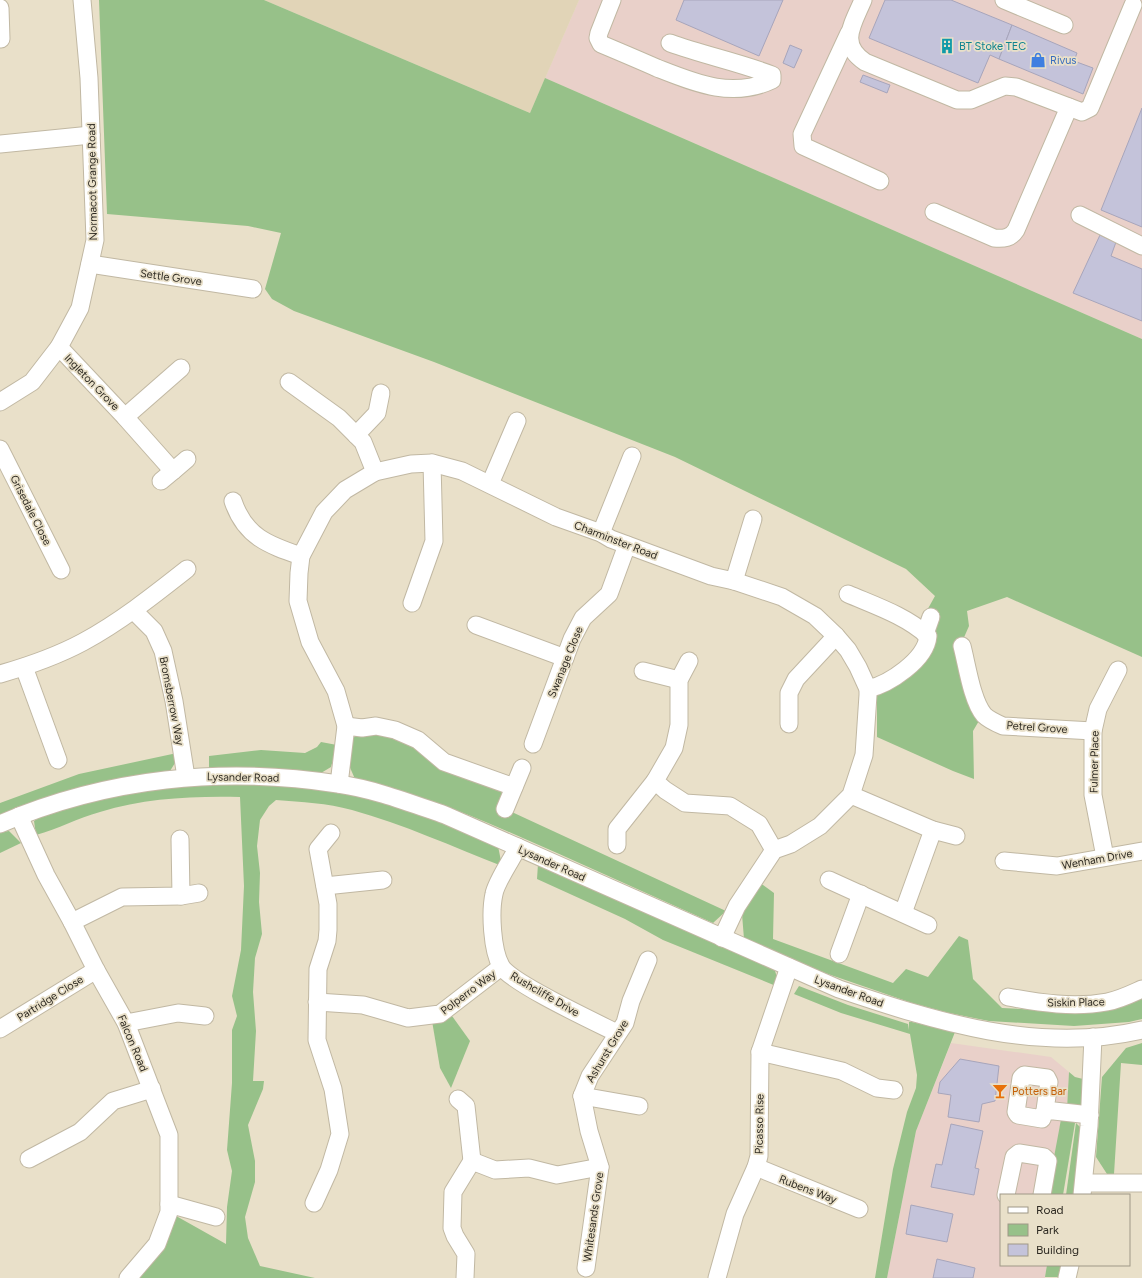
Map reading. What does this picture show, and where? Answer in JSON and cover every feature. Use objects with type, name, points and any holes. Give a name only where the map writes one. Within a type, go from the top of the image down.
[{"type":"street","name":"Normacot Grange Road","points":[[0,402],[32,382],[59,347],[80,308],[95,240],[89,78],[82,0]]},
{"type":"street","points":[[612,0],[599,33],[598,38],[601,44],[693,83],[712,88],[736,89],[760,86],[772,80],[772,74],[737,62],[724,60],[670,43]]},
{"type":"street","points":[[863,0],[802,134],[803,146],[880,181]]},
{"type":"street","points":[[1004,0],[1064,25]]},
{"type":"street","points":[[849,33],[850,45],[855,56],[865,62],[957,100],[971,100],[1005,86],[1016,88],[1082,112],[1090,108],[1132,5]]},
{"type":"street","points":[[0,8],[1,39]]},
{"type":"street","points":[[934,212],[994,238],[1002,239],[1012,235],[1016,230],[1069,107]]},
{"type":"street","points":[[0,144],[92,136]]},
{"type":"street","points":[[1080,215],[1142,246]]},
{"type":"street","name":"Settle Grove","points":[[90,264],[253,289]]},
{"type":"street","name":"Ingleton Grove","points":[[59,347],[125,417],[167,476],[188,459]]},
{"type":"street","name":"Ingleton Grove","points":[[125,417],[181,368]]},
{"type":"street","points":[[289,382],[339,418],[363,442],[375,472]]},
{"type":"street","points":[[356,435],[377,412],[381,393]]},
{"type":"street","points":[[490,484],[517,421]]},
{"type":"street","name":"Grisedale Close","points":[[0,449],[61,570]]},
{"type":"street","points":[[601,533],[632,456]]},
{"type":"street","points":[[412,603],[434,540],[432,463]]},
{"type":"street","name":"Charminster Road","points":[[339,784],[346,726],[336,691],[310,642],[298,601],[298,573],[301,556],[324,512],[345,490],[375,472],[411,464],[432,463],[462,471],[556,517],[601,533],[627,545],[712,576],[734,581],[782,597],[815,616],[836,636],[858,666],[868,689],[864,755],[851,795],[820,826],[791,844],[774,850]]},
{"type":"street","points":[[233,501],[238,517],[248,529],[270,546],[301,556]]},
{"type":"street","points":[[734,581],[753,519]]},
{"type":"street","name":"Swanage Close","points":[[533,744],[572,639],[583,618],[609,594],[627,545]]},
{"type":"street","points":[[0,674],[24,667],[82,643],[134,610],[188,568]]},
{"type":"street","points":[[848,594],[903,618],[920,628],[928,636],[927,644],[923,652],[910,666],[879,686],[868,689]]},
{"type":"street","name":"Bromsberrow Way","points":[[134,610],[154,631],[163,651],[174,701],[186,778]]},
{"type":"street","points":[[925,634],[931,616]]},
{"type":"street","points":[[476,625],[565,658]]},
{"type":"street","points":[[789,724],[789,693],[796,680],[836,636]]},
{"type":"street","name":"Petrel Grove","points":[[962,646],[978,704],[985,716],[993,722],[1003,726],[1093,731]]},
{"type":"street","points":[[617,845],[617,829],[655,781],[674,748],[680,725],[680,680],[689,661]]},
{"type":"street","points":[[24,667],[58,760]]},
{"type":"street","name":"Fulmer Place","points":[[1105,857],[1092,795],[1093,731],[1098,709],[1118,670]]},
{"type":"street","points":[[643,671],[680,680]]},
{"type":"street","points":[[346,726],[362,728],[376,726],[395,730],[418,740],[444,762],[514,786]]},
{"type":"street","points":[[506,809],[522,768]]},
{"type":"street","name":"Lysander Road","points":[[0,824],[19,816],[114,788],[186,778],[223,775],[262,775],[339,784],[378,793],[445,815],[839,990],[906,1012],[964,1028],[1026,1037],[1060,1039],[1115,1036],[1142,1030]]},
{"type":"street","points":[[655,781],[664,790],[686,803],[730,806],[759,824],[774,850],[737,906],[722,938]]},
{"type":"street","points":[[851,795],[933,830],[956,836]]},
{"type":"street","name":"Falcon Road","points":[[19,816],[46,875],[126,1023],[169,1135],[169,1212],[157,1244],[128,1278]]},
{"type":"street","points":[[903,913],[933,830]]},
{"type":"street","points":[[314,1203],[329,1170],[340,1134],[333,1089],[317,1040],[318,969],[327,941],[328,930],[328,904],[318,849],[331,833]]},
{"type":"street","points":[[180,839],[181,896]]},
{"type":"street","name":"Rushcliffe Drive","points":[[518,848],[494,893],[493,922],[495,951],[501,967],[514,977],[551,999],[617,1033]]},
{"type":"street","name":"Wenham Drive","points":[[1004,861],[1057,866],[1142,851]]},
{"type":"street","points":[[325,886],[383,880]]},
{"type":"street","points":[[829,880],[928,925]]},
{"type":"street","points":[[72,922],[122,898],[181,896],[199,893]]},
{"type":"street","points":[[838,954],[861,894]]},
{"type":"street","name":"Ashurst Grove","points":[[582,1096],[590,1076],[625,1023],[648,960]]},
{"type":"street","name":"Polperro Way","points":[[318,998],[363,1004],[408,1018],[440,1014],[501,967]]},
{"type":"street","name":"Picasso Rise","points":[[717,1278],[735,1214],[756,1167],[759,1156],[760,1052],[789,968]]},
{"type":"street","name":"Partridge Close","points":[[1,1025],[96,970]]},
{"type":"street","name":"Siskin Place","points":[[1008,997],[1039,1003],[1095,1004],[1120,999],[1142,989]]},
{"type":"street","points":[[126,1023],[178,1013],[205,1016]]},
{"type":"street","points":[[1093,1037],[1090,1115],[1083,1189],[1142,1183]]},
{"type":"street","points":[[760,1052],[842,1071],[877,1088],[894,1090]]},
{"type":"street","points":[[29,1159],[80,1132],[113,1102],[152,1089]]},
{"type":"street","points":[[582,1096],[639,1106]]},
{"type":"street","name":"Whitesands Grove","points":[[582,1096],[589,1131],[600,1166],[586,1268]]},
{"type":"street","points":[[458,1099],[466,1106],[472,1161],[453,1192],[452,1228],[466,1254],[465,1278]]},
{"type":"street","points":[[1045,1110],[1090,1115]]},
{"type":"street","points":[[1006,1194],[1014,1157],[1019,1152],[1044,1157],[1048,1161],[1042,1194]]},
{"type":"street","points":[[472,1161],[495,1170],[529,1168],[557,1174],[600,1166]]},
{"type":"street","name":"Rubens Way","points":[[756,1167],[860,1209]]},
{"type":"street","points":[[169,1204],[216,1216]]},
{"type":"street","points":[[1068,1278],[1070,1266]]},
{"type":"shaded area","points":[[264,0],[579,0],[530,113]]},
{"type":"shaded area","points":[[579,0],[1142,0],[1142,339],[545,78]]},
{"type":"shaded area","points":[[951,1043],[1051,1057],[1069,1072],[1067,1109],[1047,1194],[1000,1194],[1000,1266],[1047,1266],[1045,1278],[887,1278],[916,1131]]},
{"type":"green space","points":[[99,0],[264,0],[530,113],[545,78],[1142,339],[1142,657],[1007,597],[967,611],[969,626],[962,642],[983,714],[973,731],[974,779],[877,737],[877,694],[935,637],[937,619],[925,614],[935,596],[906,569],[675,457],[434,362],[294,311],[272,299],[265,289],[281,233],[248,226],[107,214]]},
{"type":"green space","points":[[358,734],[385,735],[412,742],[501,790],[506,807],[514,813],[726,911],[713,923],[472,816],[439,804],[355,779],[348,763],[352,739]]},
{"type":"green space","points":[[321,742],[337,745],[331,767],[321,773],[290,770],[209,768],[209,756],[261,750],[305,753],[317,747]]},
{"type":"green space","points":[[177,753],[175,763],[170,771],[131,776],[83,787],[0,815],[0,803],[79,774]]},
{"type":"green space","points":[[277,782],[338,791],[407,809],[498,846],[502,866],[409,829],[352,810],[324,804],[276,800],[269,806],[260,820],[257,846],[260,873],[259,902],[262,934],[255,958],[253,992],[256,1031],[253,1081],[264,1081],[263,1089],[248,1125],[255,1161],[255,1182],[245,1217],[248,1238],[260,1266],[315,1278],[128,1278],[169,1212],[226,1244],[227,1207],[232,1171],[227,1150],[232,1083],[232,1030],[237,1016],[232,996],[241,950],[244,886],[240,797],[169,799],[117,807],[92,814],[36,835],[34,821],[43,815],[75,804],[177,784]]},
{"type":"green space","points":[[9,831],[21,843],[0,853],[0,832]]},
{"type":"green space","points":[[538,864],[774,968],[777,977],[776,986],[663,940],[625,919],[537,879]]},
{"type":"green space","points":[[759,882],[774,893],[773,939],[893,983],[906,969],[928,977],[959,936],[968,940],[973,979],[1002,1008],[1057,1011],[1142,996],[1142,1019],[1129,1022],[1074,1026],[989,1021],[949,1013],[912,1003],[825,973],[744,939],[742,914]]},
{"type":"green space","points":[[799,986],[848,1005],[908,1024],[909,1030],[909,1022],[912,1022],[955,1032],[916,1131],[887,1278],[875,1278],[893,1169],[907,1112],[916,1088],[917,1075],[910,1034],[841,1013],[794,994]]},
{"type":"green space","points":[[447,1009],[470,1041],[451,1088],[440,1068],[431,1015]]},
{"type":"green space","points":[[1142,1043],[1142,1065],[1121,1063],[1114,1174],[1107,1174],[1096,1157],[1102,1077],[1126,1048]]},
{"type":"green space","points":[[1069,1072],[1075,1077],[1083,1079],[1083,1105],[1067,1109]]},
{"type":"green space","points":[[1062,1114],[1075,1123],[1063,1194],[1047,1194]]},
{"type":"green space","points":[[1076,1123],[1082,1129],[1074,1194],[1066,1194]]},
{"type":"green space","points":[[1047,1266],[1062,1266],[1059,1277],[1045,1277]]},
{"type":"building","points":[[684,0],[783,0],[759,56],[676,20]]},
{"type":"building","name":"BT Stoke TEC","points":[[885,0],[951,0],[1012,25],[999,59],[990,55],[978,83],[869,38]]},
{"type":"building","name":"Rivus","points":[[1012,25],[1077,53],[1074,61],[1093,68],[1083,94],[999,59]]},
{"type":"building","points":[[790,45],[802,50],[794,68],[783,63]]},
{"type":"building","points":[[863,75],[890,85],[887,93],[860,82]]},
{"type":"building","points":[[1142,108],[1142,227],[1101,210]]},
{"type":"building","points":[[1100,235],[1116,242],[1111,256],[1142,269],[1142,321],[1073,293]]},
{"type":"building","points":[[960,1059],[999,1066],[995,1101],[982,1104],[979,1122],[948,1117],[951,1095],[938,1093],[940,1082]]},
{"type":"building","points":[[951,1124],[983,1131],[975,1168],[979,1169],[974,1195],[931,1187],[936,1164],[942,1165]]},
{"type":"building","points":[[911,1205],[953,1214],[947,1242],[906,1234]]},
{"type":"building","points":[[937,1259],[975,1268],[973,1278],[933,1278]]},
{"type":"place","name":"BT Stoke TEC","points":[[947,46]]},
{"type":"place","name":"Rivus","points":[[1038,60]]},
{"type":"place","name":"Potters Bar","points":[[1000,1091]]}]
